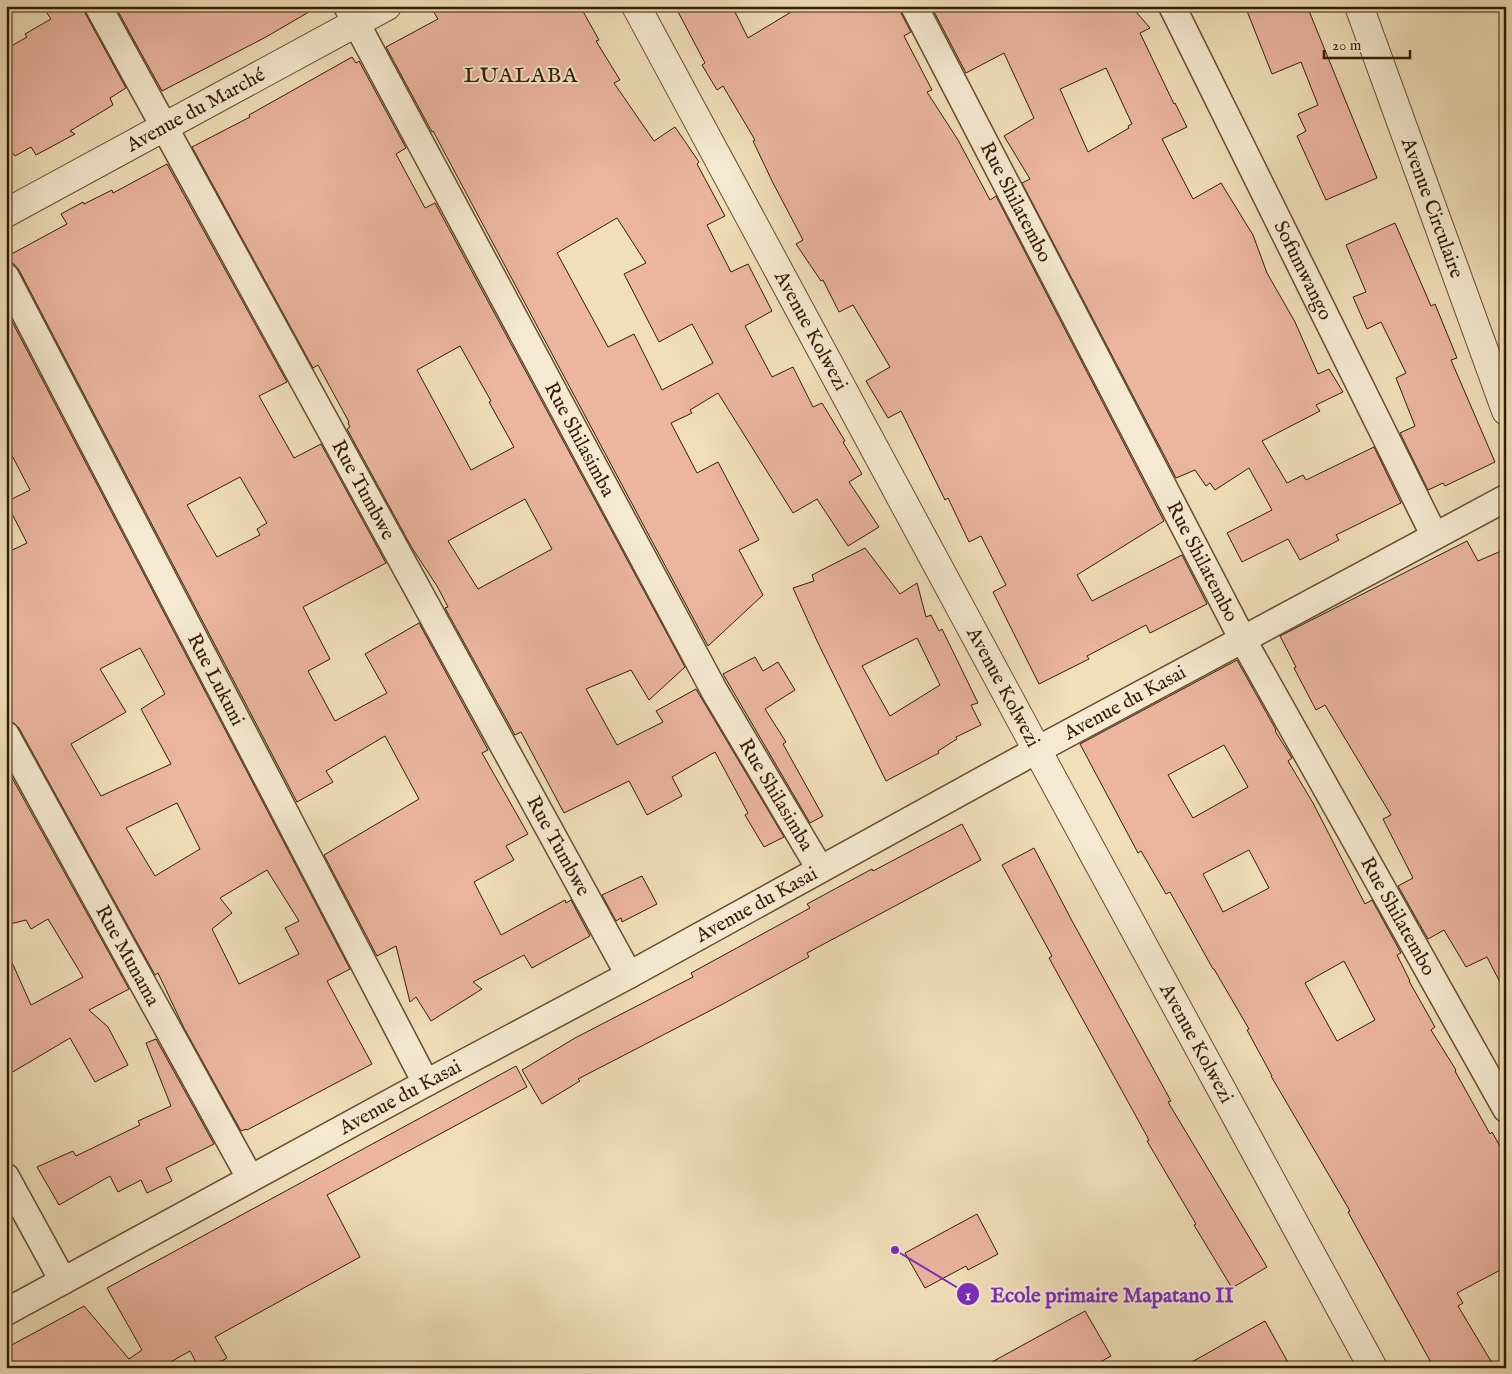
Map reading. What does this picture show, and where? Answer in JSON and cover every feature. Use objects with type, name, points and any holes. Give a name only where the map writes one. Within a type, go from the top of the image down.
[{"type":"street","name":"Rue Tumbwe","points":[[98,6],[629,975]]},
{"type":"street","name":"Avenue du Marché","points":[[6,213],[164,128],[352,14],[386,6]]},
{"type":"street","name":"Avenue Kolwezi","points":[[636,6],[1373,1368]]},
{"type":"street","name":"Rue Shilatembo","points":[[914,6],[1242,640],[1506,1109]]},
{"type":"street","name":"Sofumwango","points":[[1172,6],[1434,535]]},
{"type":"street","name":"Avenue Circulaire","points":[[1359,6],[1506,410]]},
{"type":"street","name":"Rue Shilasimba","points":[[352,14],[715,692],[820,870]]},
{"type":"street","name":"Rue Lukuni","points":[[6,277],[426,1083]]},
{"type":"street","name":"Avenue du Kasai","points":[[6,1312],[250,1178],[629,975],[1037,750],[1506,498]]},
{"type":"street","name":"Rue Munama","points":[[6,735],[250,1178]]},
{"type":"street","points":[[6,1178],[63,1281]]},
{"type":"building","points":[[42,6],[83,6],[126,88],[110,98],[113,105],[70,131],[75,134],[36,155],[31,147],[15,156],[6,146],[6,49],[27,37],[25,34],[51,19]]},
{"type":"building","points":[[115,6],[319,6],[266,37],[162,91]]},
{"type":"building","points":[[430,6],[580,6],[599,40],[596,41],[620,80],[614,83],[654,141],[675,127],[699,162],[697,164],[725,216],[707,225],[731,272],[748,264],[772,311],[745,326],[772,377],[793,367],[813,407],[822,403],[862,474],[849,482],[879,527],[848,546],[817,499],[793,513],[718,393],[690,410],[692,413],[671,423],[697,473],[718,462],[759,540],[739,550],[763,595],[708,646],[433,131],[386,47],[438,19]],"holes":[[[617,218],[646,263],[624,274],[659,342],[692,324],[713,363],[662,390],[634,334],[608,347],[557,253]]]},
{"type":"building","points":[[675,6],[732,6],[748,38],[801,6],[899,6],[911,32],[904,36],[932,90],[927,92],[958,140],[990,200],[996,196],[1164,521],[1077,575],[1092,601],[1182,555],[1207,604],[1150,633],[1146,625],[1087,656],[1089,659],[1039,684],[993,592],[1006,585],[981,536],[969,542],[948,498],[945,500],[901,411],[888,418],[866,381],[890,367],[853,305],[839,312],[823,280],[821,281],[796,244],[803,240],[773,183],[753,141],[755,140],[723,86],[717,90],[702,65],[705,63]]},
{"type":"building","points":[[931,6],[1131,6],[1150,28],[1140,33],[1187,127],[1162,139],[1193,199],[1221,183],[1253,235],[1267,273],[1295,322],[1318,374],[1329,369],[1343,392],[1316,405],[1320,411],[1262,441],[1287,483],[1303,475],[1306,480],[1374,447],[1401,503],[1336,535],[1339,540],[1300,560],[1288,539],[1242,562],[1227,533],[1272,510],[1249,468],[1215,490],[1210,483],[1206,486],[1195,470],[1176,478],[1022,183],[1030,179],[1004,136],[1034,118],[1004,53],[966,73]],"holes":[[[1106,68],[1132,124],[1128,126],[1129,128],[1088,152],[1060,89]]]},
{"type":"building","points":[[1245,6],[1307,6],[1377,178],[1326,200],[1297,136],[1306,131],[1298,114],[1318,105],[1301,62],[1272,74]]},
{"type":"building","points":[[352,57],[356,63],[359,61],[406,148],[396,154],[425,208],[435,203],[685,667],[649,700],[631,670],[586,689],[617,745],[663,722],[656,711],[696,689],[784,837],[764,847],[745,815],[748,813],[715,752],[672,777],[682,796],[647,815],[629,781],[564,813],[521,732],[515,735],[445,608],[448,607],[437,586],[412,548],[347,429],[350,427],[349,422],[318,365],[313,368],[192,147],[250,117],[249,115]],"holes":[[[460,346],[514,447],[471,470],[417,370]],[[525,499],[552,549],[478,589],[448,541]]]},
{"type":"building","points":[[167,164],[287,382],[259,396],[294,458],[321,444],[386,563],[303,607],[330,659],[308,671],[335,721],[387,693],[365,654],[419,623],[488,750],[482,753],[528,834],[506,846],[514,860],[474,882],[501,935],[565,900],[566,903],[571,900],[590,936],[532,968],[524,955],[473,982],[482,989],[431,1021],[416,997],[410,1002],[396,946],[377,956],[324,855],[419,799],[385,736],[326,771],[333,782],[297,802],[19,270],[14,264],[6,262],[6,257],[67,224],[61,214],[112,190],[113,193]],"holes":[[[240,477],[267,523],[257,529],[260,535],[217,557],[187,505]]]},
{"type":"building","points":[[1395,223],[1431,306],[1435,304],[1457,358],[1451,360],[1495,462],[1445,486],[1443,483],[1428,490],[1400,433],[1415,426],[1396,378],[1406,373],[1381,322],[1367,329],[1353,297],[1366,292],[1346,245]]},
{"type":"building","points":[[6,310],[350,969],[327,981],[372,1064],[247,1130],[241,1131],[184,1028],[158,973],[155,975],[19,728],[13,722],[6,720],[6,553],[27,543],[6,502],[30,490],[6,444]],"holes":[[[140,648],[165,694],[141,709],[171,764],[101,796],[71,744],[126,712],[100,669]],[[177,803],[200,849],[155,876],[126,828]],[[267,870],[299,921],[285,928],[299,954],[239,984],[212,929],[232,913],[220,898]]]},
{"type":"building","points":[[1467,541],[1478,561],[1506,549],[1506,994],[1487,957],[1466,967],[1444,930],[1428,939],[1398,886],[1413,878],[1383,819],[1391,815],[1325,705],[1316,710],[1280,636]]},
{"type":"building","points":[[865,548],[900,594],[917,583],[926,617],[931,615],[939,631],[942,629],[978,703],[971,705],[981,725],[956,737],[957,739],[938,751],[939,753],[886,781],[793,588],[814,581],[812,575]],"holes":[[[917,638],[940,685],[890,716],[862,666]]]},
{"type":"building","points":[[755,657],[763,671],[778,662],[795,690],[765,709],[786,742],[783,744],[823,816],[810,823],[723,674]]},
{"type":"building","points":[[1237,660],[1275,731],[1292,758],[1288,761],[1313,803],[1365,904],[1372,900],[1401,953],[1397,955],[1409,981],[1435,1027],[1431,1030],[1456,1070],[1490,1134],[1492,1132],[1506,1157],[1506,1267],[1457,1293],[1463,1303],[1458,1306],[1495,1368],[1434,1368],[1348,1212],[1350,1211],[1271,1076],[1247,1030],[1249,1029],[1170,892],[1166,894],[1141,851],[1138,853],[1080,744]],"holes":[[[1224,745],[1248,787],[1193,818],[1168,775]],[[1249,850],[1269,888],[1223,912],[1203,874]],[[1344,961],[1375,1020],[1337,1041],[1305,983]]]},
{"type":"building","points":[[6,767],[129,989],[89,1010],[108,1027],[128,1065],[95,1082],[70,1038],[6,1076],[6,949],[31,1005],[83,977],[48,919],[31,929],[26,920],[6,925]]},
{"type":"building","points":[[962,824],[981,860],[807,953],[809,957],[721,1005],[578,1079],[580,1081],[542,1104],[522,1070],[575,1038],[693,977],[691,973],[810,908],[807,904]]},
{"type":"building","points":[[1034,848],[1171,1101],[1168,1102],[1267,1267],[1232,1288],[1147,1141],[1149,1140],[1049,958],[1052,956],[1002,865]]},
{"type":"building","points":[[642,876],[657,904],[622,922],[621,918],[616,921],[602,895]]},
{"type":"building","points":[[156,1039],[214,1144],[166,1168],[172,1181],[147,1193],[141,1180],[118,1192],[110,1176],[59,1205],[37,1167],[73,1151],[76,1156],[140,1125],[138,1121],[171,1106],[146,1043]]},
{"type":"building","points":[[516,1066],[527,1087],[327,1195],[360,1257],[215,1337],[227,1358],[210,1368],[199,1368],[190,1351],[160,1368],[6,1368],[6,1348],[84,1306],[129,1359],[142,1350],[107,1288]]},
{"type":"building","points":[[977,1214],[998,1254],[968,1270],[966,1266],[925,1288],[905,1253]]},
{"type":"building","points":[[1085,1311],[1111,1356],[1090,1368],[981,1368]]},
{"type":"building","points":[[1265,1321],[1291,1368],[1181,1368]]},
{"type":"place","name":"Ecole primaire Mapatano II","points":[[895,1250]]},
{"type":"district","name":"LUALABA","points":[[521,76]]}]
